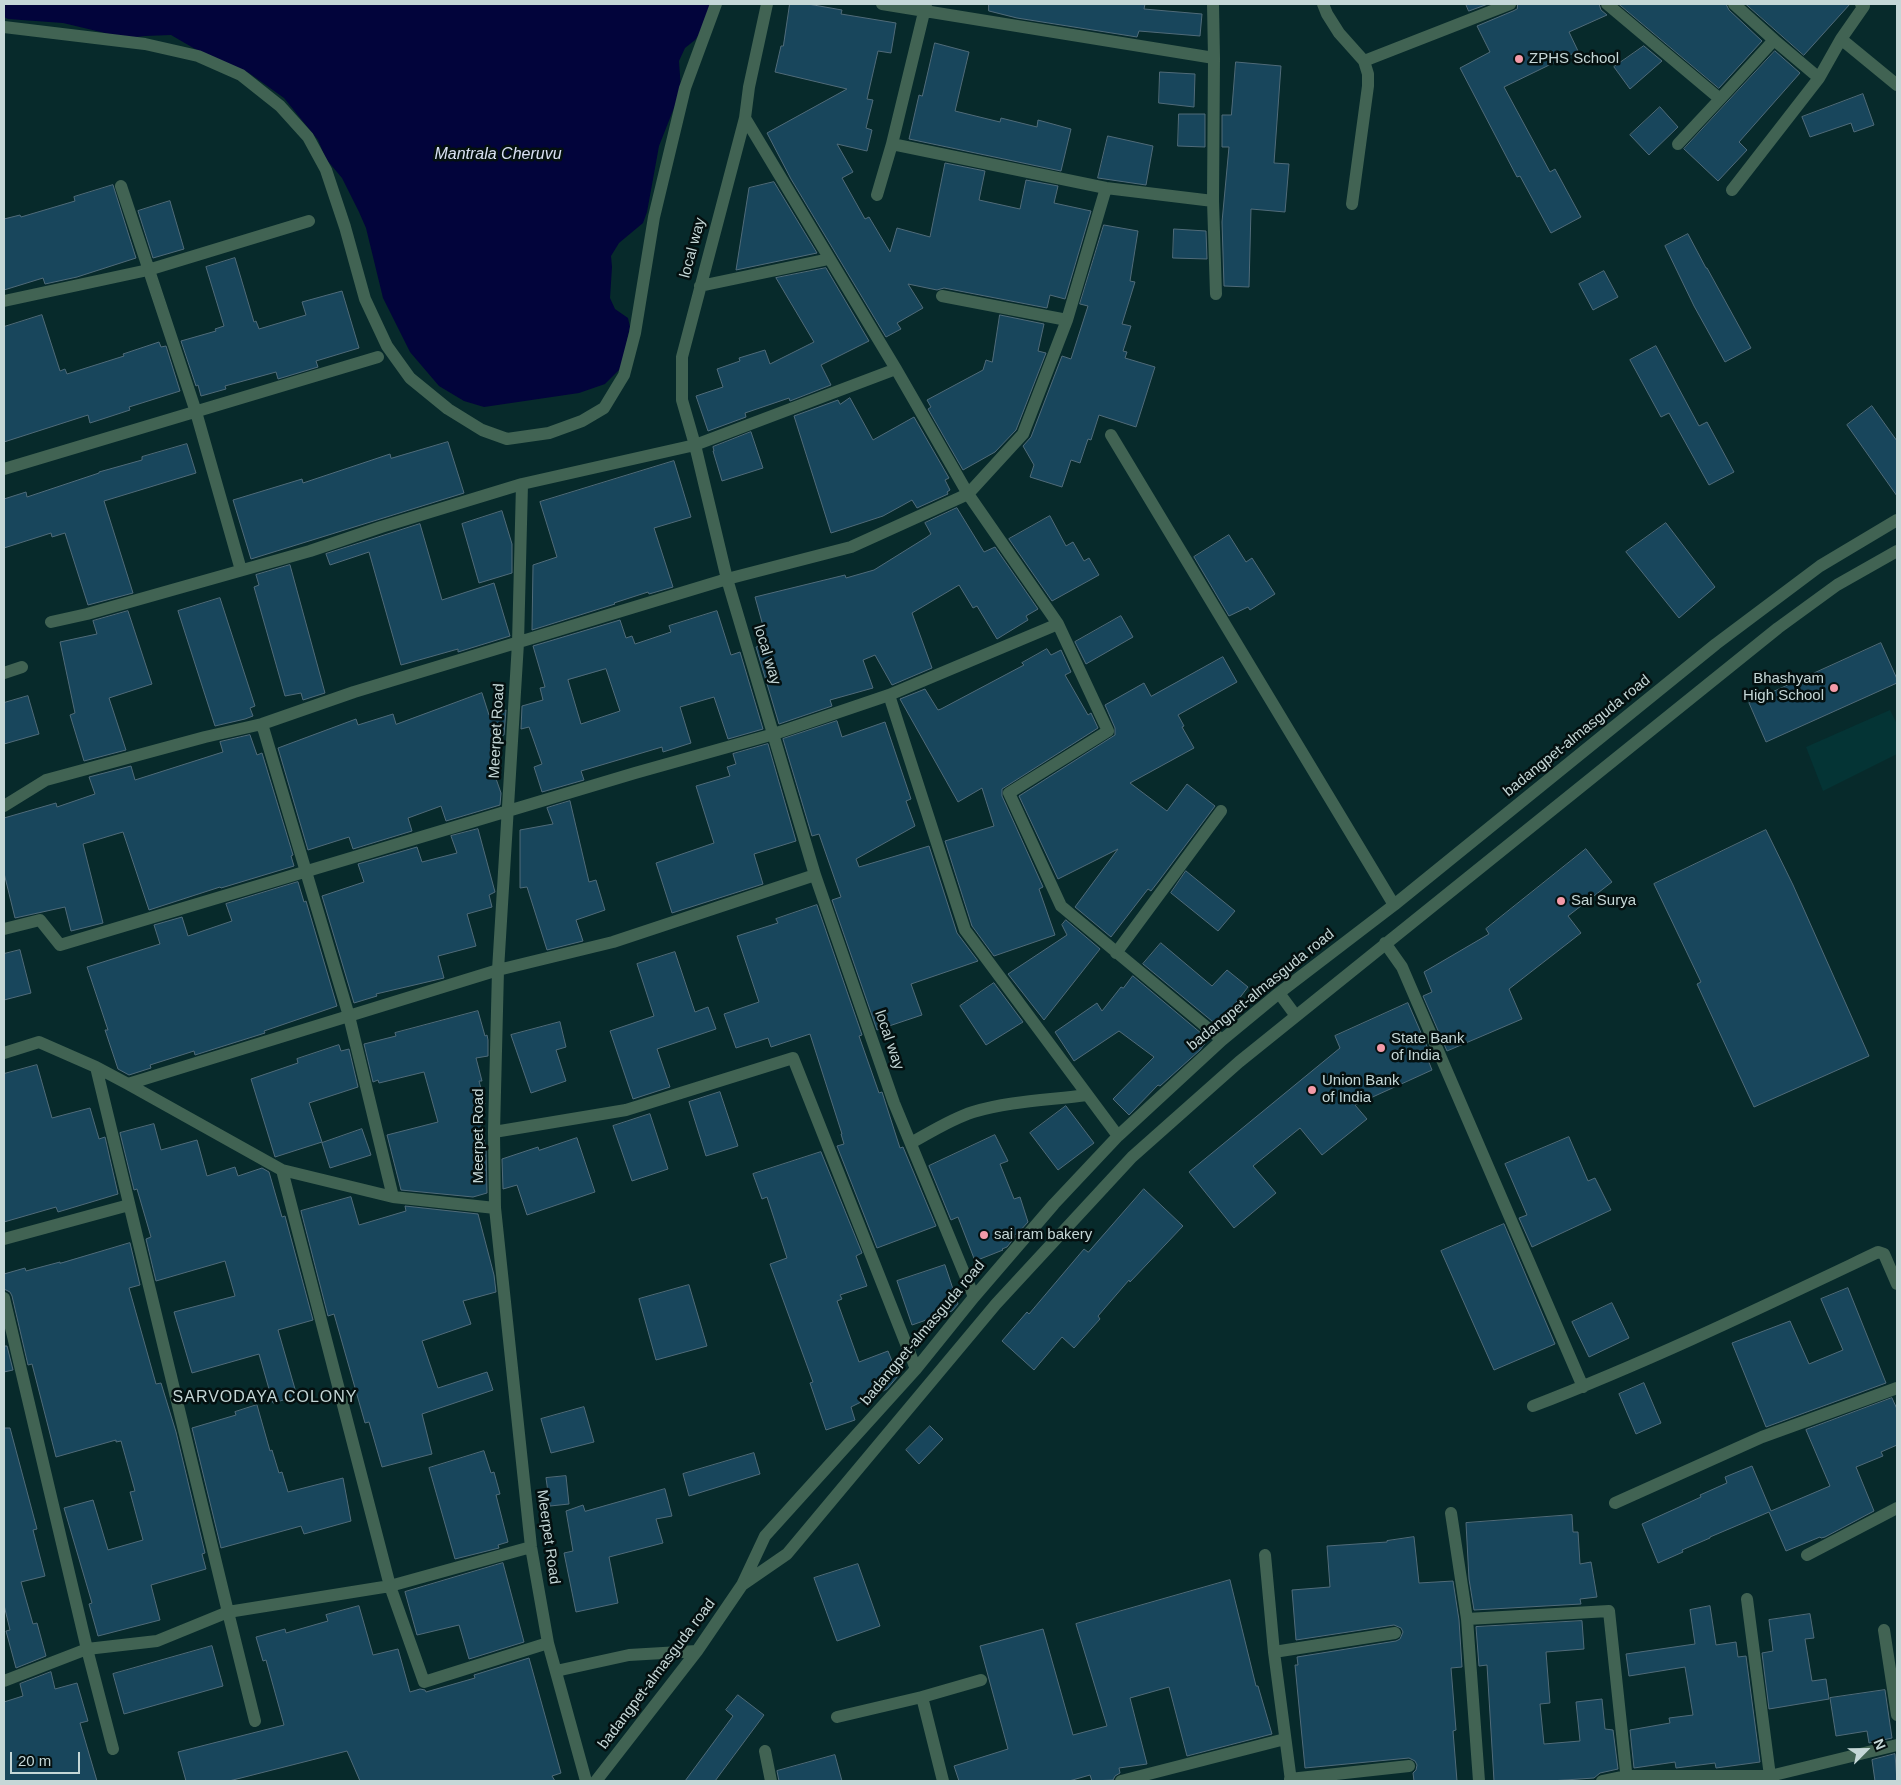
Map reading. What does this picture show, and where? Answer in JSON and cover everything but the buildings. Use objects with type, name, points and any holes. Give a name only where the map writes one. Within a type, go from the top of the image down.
[{"type":"street","points":[[4,27],[145,44],[198,56],[241,75],[280,106],[308,137],[326,170],[345,227],[365,299],[387,346],[410,378],[448,409],[482,430],[508,439],[549,433],[582,421],[604,408],[624,375],[635,333],[654,217],[685,88],[716,4]]},
{"type":"street","name":"local way","points":[[767,4],[744,118],[682,357],[682,400],[695,445],[727,579],[815,876],[894,1103],[974,1297]]},
{"type":"street","points":[[882,4],[925,7],[1214,58]]},
{"type":"street","points":[[1213,4],[1213,201],[1216,294]]},
{"type":"street","points":[[1323,4],[1339,33],[1364,60],[1368,74],[1352,204]]},
{"type":"street","points":[[1364,60],[1510,4]]},
{"type":"street","points":[[1607,4],[1720,99]]},
{"type":"street","points":[[1734,4],[1818,78]]},
{"type":"street","points":[[1732,190],[1818,78],[1864,4]]},
{"type":"street","points":[[877,195],[892,144],[925,7]]},
{"type":"street","points":[[1841,39],[1897,85]]},
{"type":"street","points":[[1678,144],[1774,40]]},
{"type":"street","points":[[744,118],[896,368],[968,494],[1058,624],[1108,731],[1009,793],[1061,906],[1222,1040]]},
{"type":"street","points":[[892,144],[1106,188],[1213,201]]},
{"type":"street","points":[[120,186],[196,412],[241,570]]},
{"type":"street","points":[[4,806],[46,780],[205,736],[262,724],[354,692],[727,579],[852,547],[968,494],[1023,434],[1067,320],[1106,188]]},
{"type":"street","points":[[4,301],[148,270],[309,220]]},
{"type":"street","points":[[700,286],[829,259]]},
{"type":"street","points":[[942,296],[1067,320]]},
{"type":"street","points":[[4,469],[378,357]]},
{"type":"street","points":[[51,622],[87,614],[310,551],[381,526],[522,484],[695,445],[896,368]]},
{"type":"street","points":[[1111,435],[1394,904]]},
{"type":"street","name":"Meerpet Road","points":[[522,484],[518,643],[498,970],[494,1132],[495,1208],[531,1547],[548,1643],[586,1781]]},
{"type":"street","name":"badangpet-almasguda road","points":[[596,1781],[697,1650],[742,1585],[765,1536],[916,1369],[974,1297],[1054,1204],[1118,1136],[1222,1040],[1716,644],[1820,566],[1897,520]]},
{"type":"street","name":"badangpet-almasguda road","points":[[742,1585],[786,1554],[996,1304],[1132,1157],[1239,1062],[1778,628],[1837,585],[1897,551]]},
{"type":"street","points":[[4,929],[40,920],[60,945],[635,772],[774,734],[889,695],[1058,624]]},
{"type":"street","points":[[4,672],[22,667]]},
{"type":"street","points":[[889,695],[965,930],[1118,1136]]},
{"type":"street","points":[[262,724],[349,1016],[393,1196]]},
{"type":"street","points":[[1116,953],[1221,810]]},
{"type":"street","points":[[128,1084],[498,970],[612,942],[815,876]]},
{"type":"street","points":[[1385,943],[1402,967],[1583,1387]]},
{"type":"street","points":[[1280,993],[1296,1016]]},
{"type":"street","points":[[4,1053],[38,1042],[96,1067],[282,1170],[393,1196],[495,1208]]},
{"type":"street","points":[[494,1132],[626,1110],[793,1058],[916,1369]]},
{"type":"street","points":[[96,1067],[255,1721]]},
{"type":"street","points":[[911,1143],[949,1122],[972,1112],[995,1106],[1087,1096]]},
{"type":"street","points":[[282,1170],[390,1586],[424,1682],[548,1643]]},
{"type":"street","points":[[4,1239],[129,1205]]},
{"type":"street","points":[[1533,1406],[1583,1387],[1715,1329],[1878,1252],[1884,1254],[1897,1284]]},
{"type":"street","points":[[4,1298],[87,1649],[113,1749]]},
{"type":"street","points":[[1615,1503],[1762,1437],[1897,1388]]},
{"type":"street","points":[[1807,1555],[1897,1508]]},
{"type":"street","points":[[1451,1513],[1467,1619],[1479,1781]]},
{"type":"street","points":[[4,1681],[87,1649],[157,1641],[228,1612],[390,1586],[531,1547]]},
{"type":"street","points":[[1265,1555],[1274,1652],[1290,1780],[1409,1766]]},
{"type":"street","points":[[1747,1600],[1770,1776]]},
{"type":"street","points":[[1467,1619],[1609,1611],[1626,1779]]},
{"type":"street","points":[[1884,1630],[1897,1715]]},
{"type":"street","points":[[1274,1652],[1395,1633]]},
{"type":"street","points":[[556,1671],[629,1655],[697,1650]]},
{"type":"street","points":[[837,1717],[922,1697],[981,1680]]},
{"type":"street","points":[[922,1697],[943,1781]]},
{"type":"street","points":[[1121,1781],[1285,1739]]},
{"type":"street","points":[[1602,1781],[1770,1776],[1897,1745]]},
{"type":"street","points":[[765,1751],[771,1781]]},
{"type":"shaded area","points":[[1890,710],[1897,724],[1897,754],[1823,791],[1806,747]]},
{"type":"water","name":"Mantrala Cheruvu","points":[[4,4],[715,4],[703,29],[695,40],[685,48],[679,61],[681,90],[659,146],[647,212],[643,223],[619,243],[611,256],[610,298],[615,309],[628,318],[630,327],[621,368],[605,384],[579,393],[484,407],[464,401],[439,386],[410,352],[383,298],[366,228],[359,212],[342,178],[326,159],[318,140],[284,98],[249,73],[202,53],[171,35],[126,38],[63,23],[8,19],[4,17]]},
{"type":"place","name":"ZPHS School","points":[[1519,59]]},
{"type":"place","name":"Bhashyam High School","points":[[1834,688]]},
{"type":"place","name":"Sai Surya","points":[[1561,901]]},
{"type":"place","name":"State Bank of India","points":[[1381,1048]]},
{"type":"place","name":"Union Bank of India","points":[[1312,1090]]},
{"type":"place","name":"sai ram bakery","points":[[984,1235]]},
{"type":"district","name":"SARVODAYA COLONY","points":[[265,1398]]}]
